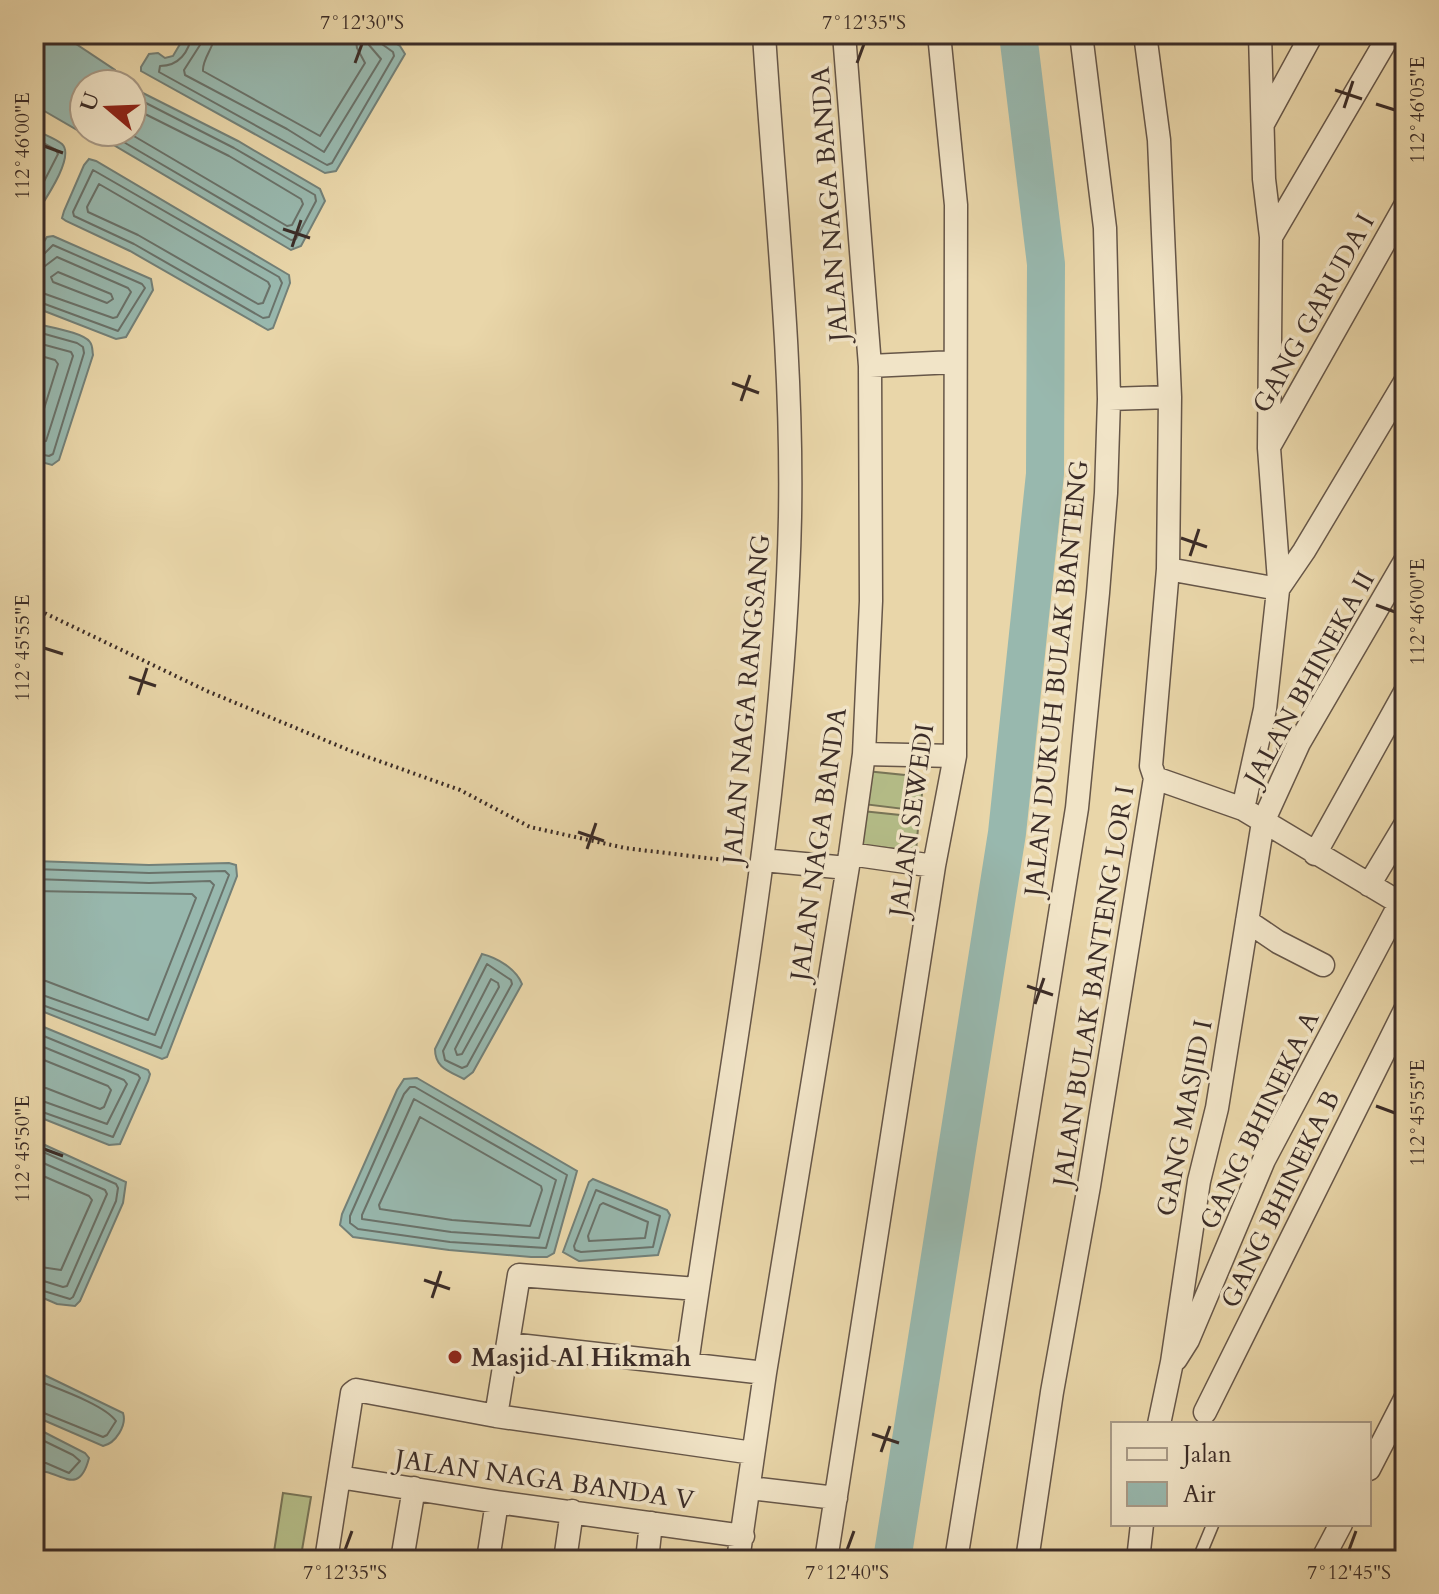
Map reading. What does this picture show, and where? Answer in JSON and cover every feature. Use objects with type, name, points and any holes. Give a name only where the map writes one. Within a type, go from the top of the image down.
[{"type":"street","name":"JALAN NAGA RANGSANG","points":[[687,1364],[762,860],[777,732],[790,517],[789,395],[764,34]]},
{"type":"street","name":"JALAN NAGA BANDA","points":[[738,1560],[864,754],[871,601],[870,366],[844,34]]},
{"type":"street","name":"JALAN SEWEDI","points":[[826,1560],[934,866],[955,756],[956,205],[939,34]]},
{"type":"street","name":"JALAN DUKUH BULAK BANTENG","points":[[956,1560],[1077,808],[1106,493],[1109,399],[1105,228],[1081,34]]},
{"type":"street","name":"JALAN BULAK BANTENG LOR I","points":[[1027,1560],[1052,1392],[1089,1186],[1155,778],[1151,766],[1168,569],[1170,397],[1159,140],[1145,34]]},
{"type":"street","points":[[1243,809],[1265,709],[1278,589],[1269,448],[1271,237],[1264,179],[1260,34]]},
{"type":"street","points":[[1263,123],[1312,34]]},
{"type":"street","points":[[1271,237],[1390,34]]},
{"type":"street","name":"GANG GARUDA I","points":[[1269,448],[1405,206]]},
{"type":"street","points":[[870,366],[955,362]]},
{"type":"street","points":[[1278,589],[1405,382]]},
{"type":"street","points":[[1109,399],[1170,397]]},
{"type":"street","name":"JALAN BHINEKA II","points":[[1263,822],[1299,743],[1405,561]]},
{"type":"street","points":[[1168,569],[1278,589]]},
{"type":"street","points":[[1315,854],[1405,692]]},
{"type":"street","points":[[864,754],[955,756]]},
{"type":"street","points":[[1155,778],[1243,809],[1315,854],[1403,901]]},
{"type":"street","name":"GANG MASJID I","points":[[1159,1422],[1172,1362],[1199,1181],[1217,1108],[1263,822]]},
{"type":"street","points":[[1369,885],[1405,825]]},
{"type":"street","points":[[762,860],[934,866]]},
{"type":"street","name":"GANG BHINEKA A","points":[[1172,1362],[1188,1340],[1264,1160],[1403,901]]},
{"type":"street","points":[[1247,921],[1278,942],[1323,965]]},
{"type":"street","name":"GANG BHINEKA B","points":[[1205,1412],[1405,1010]]},
{"type":"street","points":[[496,1416],[519,1275],[697,1289]]},
{"type":"street","points":[[509,1344],[765,1373]]},
{"type":"street","points":[[326,1560],[352,1393],[356,1390],[496,1416],[753,1453]]},
{"type":"street","points":[[1371,1465],[1405,1399]]},
{"type":"street","name":"JALAN NAGA BANDA V","points":[[339,1477],[743,1536]]},
{"type":"street","points":[[402,1560],[414,1488]]},
{"type":"street","points":[[750,1488],[836,1498]]},
{"type":"street","points":[[488,1560],[497,1502]]},
{"type":"street","points":[[565,1560],[572,1511]]},
{"type":"street","points":[[647,1560],[651,1523]]},
{"type":"street","points":[[1138,1560],[1142,1526]]},
{"type":"street","points":[[1322,1560],[1340,1526]]},
{"type":"lane","points":[[1198,1560],[1212,1526]]},
{"type":"path","points":[[34,608],[207,691],[351,751],[460,790],[530,827],[625,848],[728,862],[762,860]]},
{"type":"green space","points":[[866,771],[924,777],[920,811],[863,804]]},
{"type":"green space","points":[[862,811],[919,817],[916,851],[858,845]]},
{"type":"green space","points":[[283,1493],[311,1497],[301,1556],[274,1552]]},
{"type":"water","points":[[34,34],[61,34],[112,68],[68,68],[68,125],[34,105]]},
{"type":"water","points":[[186,34],[380,34],[400,46],[405,54],[336,171],[325,173],[148,75],[148,68],[141,68],[149,54],[158,53],[165,58],[173,56]]},
{"type":"water","points":[[148,96],[238,141],[320,189],[325,201],[301,246],[291,250],[119,148],[148,148]]},
{"type":"water","points":[[34,129],[62,144],[65,159],[34,217]]},
{"type":"water","points":[[89,159],[289,275],[290,283],[273,328],[268,330],[130,251],[62,218]]},
{"type":"water","points":[[53,236],[151,279],[153,290],[126,337],[116,339],[34,307],[34,257],[47,237]]},
{"type":"water","points":[[34,323],[86,338],[93,355],[59,460],[52,465],[34,460]]},
{"type":"water","points":[[34,861],[236,865],[237,876],[167,1057],[162,1059],[34,1008]]},
{"type":"water","points":[[482,954],[506,965],[522,984],[473,1072],[464,1079],[440,1065],[435,1049]]},
{"type":"water","points":[[34,1023],[148,1070],[148,1081],[120,1144],[109,1145],[34,1115]]},
{"type":"water","points":[[417,1078],[577,1171],[554,1253],[547,1257],[531,1257],[449,1250],[353,1237],[340,1225],[342,1214],[397,1090],[404,1079]]},
{"type":"water","points":[[34,1140],[126,1182],[123,1203],[80,1301],[75,1306],[57,1304],[34,1294]]},
{"type":"water","points":[[593,1179],[667,1210],[670,1215],[658,1255],[579,1261],[563,1252],[589,1182]]},
{"type":"water","points":[[34,1370],[123,1413],[122,1428],[116,1437],[103,1446],[34,1416]]},
{"type":"water","points":[[34,1427],[85,1453],[89,1458],[79,1477],[73,1480],[43,1471],[34,1472]]},
{"type":"waterway","points":[[892,1560],[1007,833],[1045,474],[1046,264],[1018,34]]},
{"type":"place","name":"Masjid Al Hikmah","points":[[455,1357]]}]
